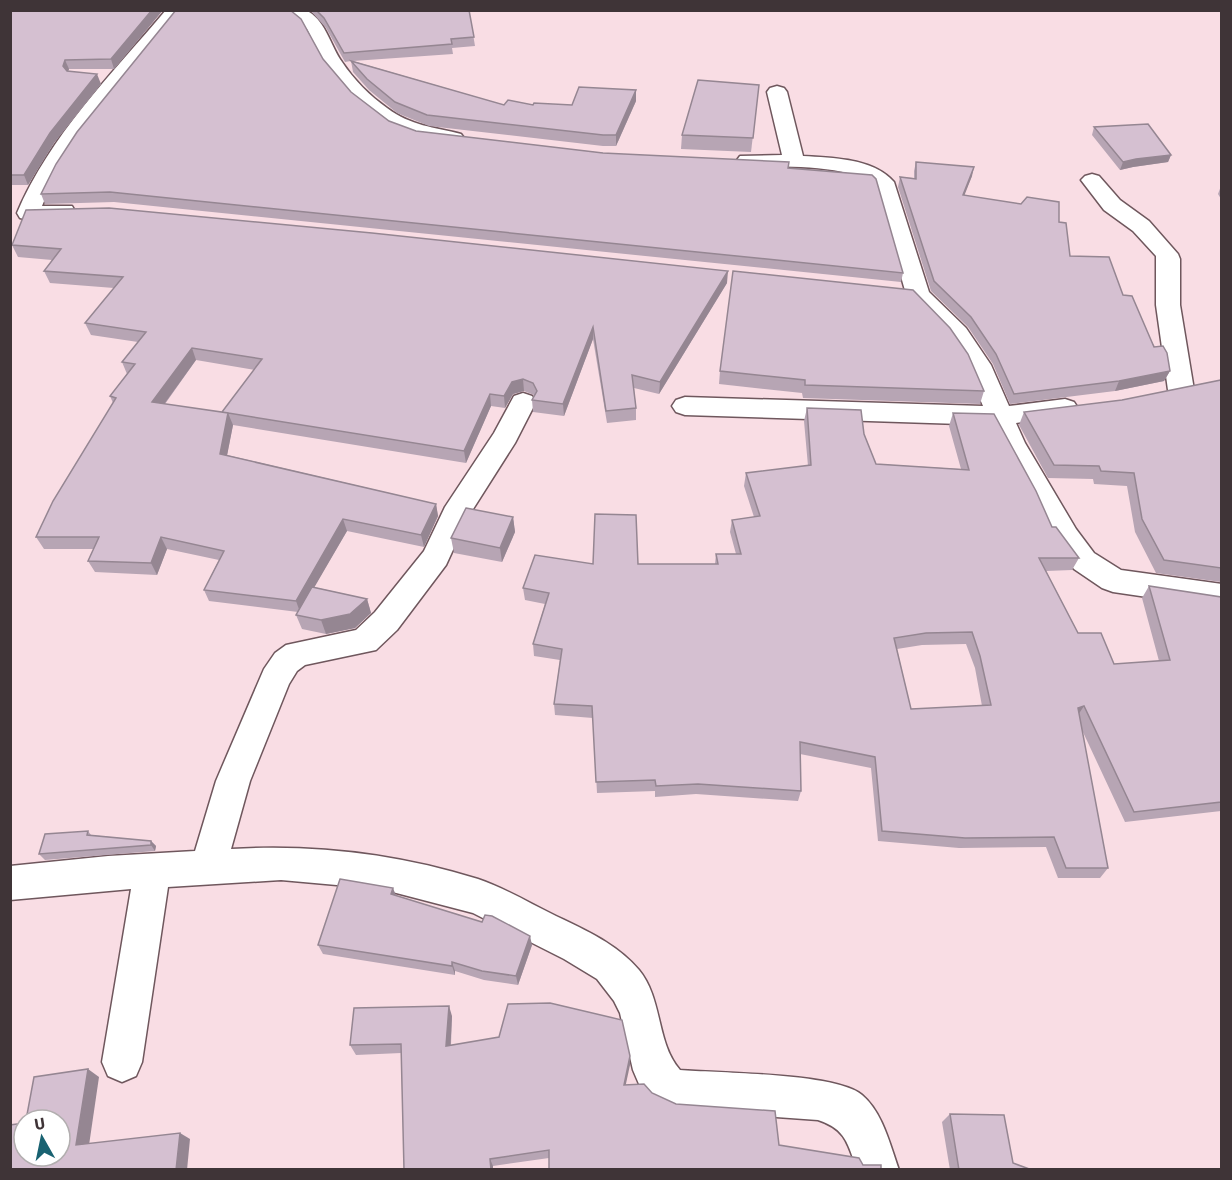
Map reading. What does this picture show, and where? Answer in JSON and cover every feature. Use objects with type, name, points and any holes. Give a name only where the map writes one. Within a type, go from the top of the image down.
[{"type":"street","points":[[19,214],[37,192],[59,153],[111,76],[176,10]]},
{"type":"street","points":[[290,10],[305,16],[315,26],[330,58],[359,93],[382,113],[400,125],[425,134],[476,141]]},
{"type":"street","points":[[777,92],[794,162]]},
{"type":"street","points":[[722,159],[794,162],[865,171],[877,177],[886,188],[918,294],[957,334],[978,365],[1000,416],[1049,508],[1084,561],[1113,580],[1221,596]]},
{"type":"street","points":[[1092,180],[1112,205],[1146,231],[1167,254],[1168,305],[1181,390]]},
{"type":"street","points":[[19,214],[90,211]]},
{"type":"street","points":[[894,291],[918,294]]},
{"type":"street","points":[[208,868],[233,781],[275,678],[286,662],[297,654],[365,641],[386,621],[436,557],[455,514],[506,436],[523,402]]},
{"type":"street","points":[[685,406],[1000,416],[1092,405]]},
{"type":"street","points":[[10,883],[108,873],[281,863],[381,873],[479,897],[577,946],[610,966],[628,987],[636,1003],[653,1070],[666,1085],[675,1090],[711,1094],[818,1100],[847,1109],[863,1129],[878,1170]]},
{"type":"street","points":[[122,1062],[152,872]]},
{"type":"building","points":[[10,10],[152,10],[111,59],[65,60],[63,66],[67,71],[97,74],[50,133],[24,175],[10,175]]},
{"type":"building","points":[[176,10],[290,10],[301,19],[323,59],[351,92],[389,121],[416,131],[603,153],[789,162],[788,168],[872,175],[876,179],[903,273],[110,192],[41,194],[56,164],[77,132]]},
{"type":"building","points":[[316,10],[469,10],[474,37],[451,39],[452,44],[344,53],[324,18]]},
{"type":"building","points":[[351,61],[504,105],[508,100],[533,105],[534,103],[572,105],[579,87],[636,90],[616,135],[603,135],[427,115],[395,102],[367,79]]},
{"type":"building","points":[[698,80],[759,85],[753,138],[682,135]]},
{"type":"building","points":[[1148,124],[1171,155],[1123,162],[1094,127]]},
{"type":"building","points":[[916,162],[974,167],[963,195],[1021,204],[1027,197],[1059,202],[1059,222],[1066,223],[1070,256],[1109,257],[1123,295],[1132,296],[1154,347],[1163,346],[1167,353],[1170,371],[1119,381],[1014,394],[996,354],[971,317],[934,281],[900,177],[916,179]]},
{"type":"building","points":[[109,208],[728,271],[660,382],[632,375],[636,408],[606,411],[593,327],[563,404],[532,400],[537,391],[533,383],[523,379],[512,382],[504,396],[490,394],[464,451],[222,412],[262,359],[192,348],[152,402],[228,413],[220,454],[436,504],[421,535],[343,519],[296,601],[204,590],[224,551],[161,537],[151,563],[88,561],[99,537],[36,537],[53,501],[116,398],[110,396],[135,364],[122,362],[146,332],[85,323],[123,277],[44,271],[61,249],[12,245],[26,210]]},
{"type":"building","points":[[733,271],[913,290],[950,328],[968,354],[984,391],[805,385],[805,380],[720,371]]},
{"type":"building","points":[[1221,380],[1221,568],[1164,560],[1142,519],[1134,473],[1101,471],[1099,466],[1054,465],[1024,412],[1122,400]]},
{"type":"building","points":[[807,408],[861,410],[864,434],[876,464],[969,470],[953,413],[994,414],[1036,491],[1052,527],[1056,527],[1079,558],[1039,558],[1078,633],[1101,633],[1114,664],[1170,660],[1149,586],[1221,597],[1221,802],[1134,812],[1084,706],[1078,708],[1108,868],[1066,868],[1054,837],[965,838],[882,831],[875,757],[800,742],[801,791],[698,784],[656,786],[655,780],[596,782],[592,706],[554,704],[562,649],[533,644],[549,593],[523,588],[535,555],[593,564],[595,514],[636,515],[638,564],[718,564],[716,554],[741,554],[732,520],[760,516],[746,473],[811,465]],"holes":[[[972,632],[991,705],[911,709],[894,638],[926,633]]]},
{"type":"building","points":[[466,508],[513,517],[500,548],[451,538]]},
{"type":"building","points":[[312,587],[367,599],[350,614],[321,620],[296,615]]},
{"type":"building","points":[[88,831],[87,835],[151,841],[151,845],[39,854],[45,834]]},
{"type":"building","points":[[340,879],[393,888],[391,894],[482,922],[485,915],[492,916],[530,936],[516,976],[482,971],[452,962],[452,966],[318,945]]},
{"type":"building","points":[[550,1003],[622,1020],[630,1056],[624,1085],[644,1084],[652,1093],[676,1104],[775,1111],[779,1145],[859,1158],[863,1165],[881,1165],[881,1170],[549,1170],[549,1150],[490,1159],[491,1170],[404,1170],[401,1044],[350,1045],[354,1008],[449,1006],[446,1046],[499,1037],[508,1004]]},
{"type":"building","points":[[88,1069],[76,1145],[180,1133],[176,1170],[10,1170],[10,1125],[12,1125],[12,1168],[72,1168],[72,1108],[28,1108],[34,1077]]},
{"type":"building","points":[[950,1114],[1004,1115],[1013,1163],[1032,1170],[959,1170]]}]
